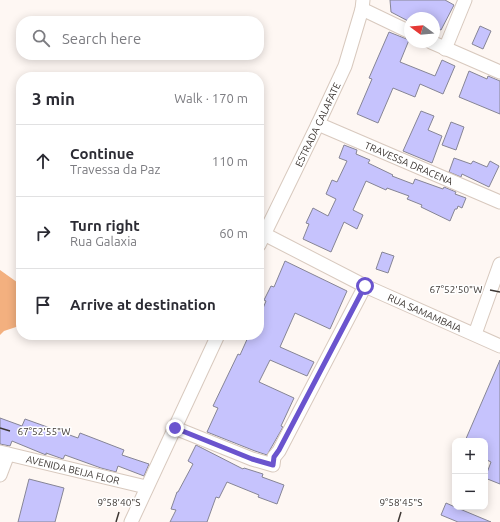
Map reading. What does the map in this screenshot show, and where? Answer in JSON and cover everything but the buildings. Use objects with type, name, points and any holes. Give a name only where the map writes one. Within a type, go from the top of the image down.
[{"type":"street","points":[[445,49],[465,0]]},
{"type":"street","points":[[362,4],[404,28]]},
{"type":"street","name":"ESTRADA CALAFATE","points":[[264,234],[345,66],[362,4]]},
{"type":"street","points":[[440,46],[500,72]]},
{"type":"street","name":"TRAVESSA DRACENA","points":[[318,124],[500,202]]},
{"type":"street","name":"RUA SAMAMBAIA","points":[[264,241],[500,346]]},
{"type":"street","points":[[475,334],[500,264]]},
{"type":"street","points":[[175,428],[252,459],[273,465],[274,457],[365,286]]},
{"type":"street","points":[[131,522],[216,340]]},
{"type":"street","points":[[0,475],[4,453]]},
{"type":"street","name":"AVENIDA BEIJA FLOR","points":[[4,453],[146,487]]},
{"type":"shaded area","points":[[0,270],[16,281],[16,327],[4,331],[0,335]]},
{"type":"route","points":[[175,428],[252,459],[273,465],[274,457],[365,286]]}]
